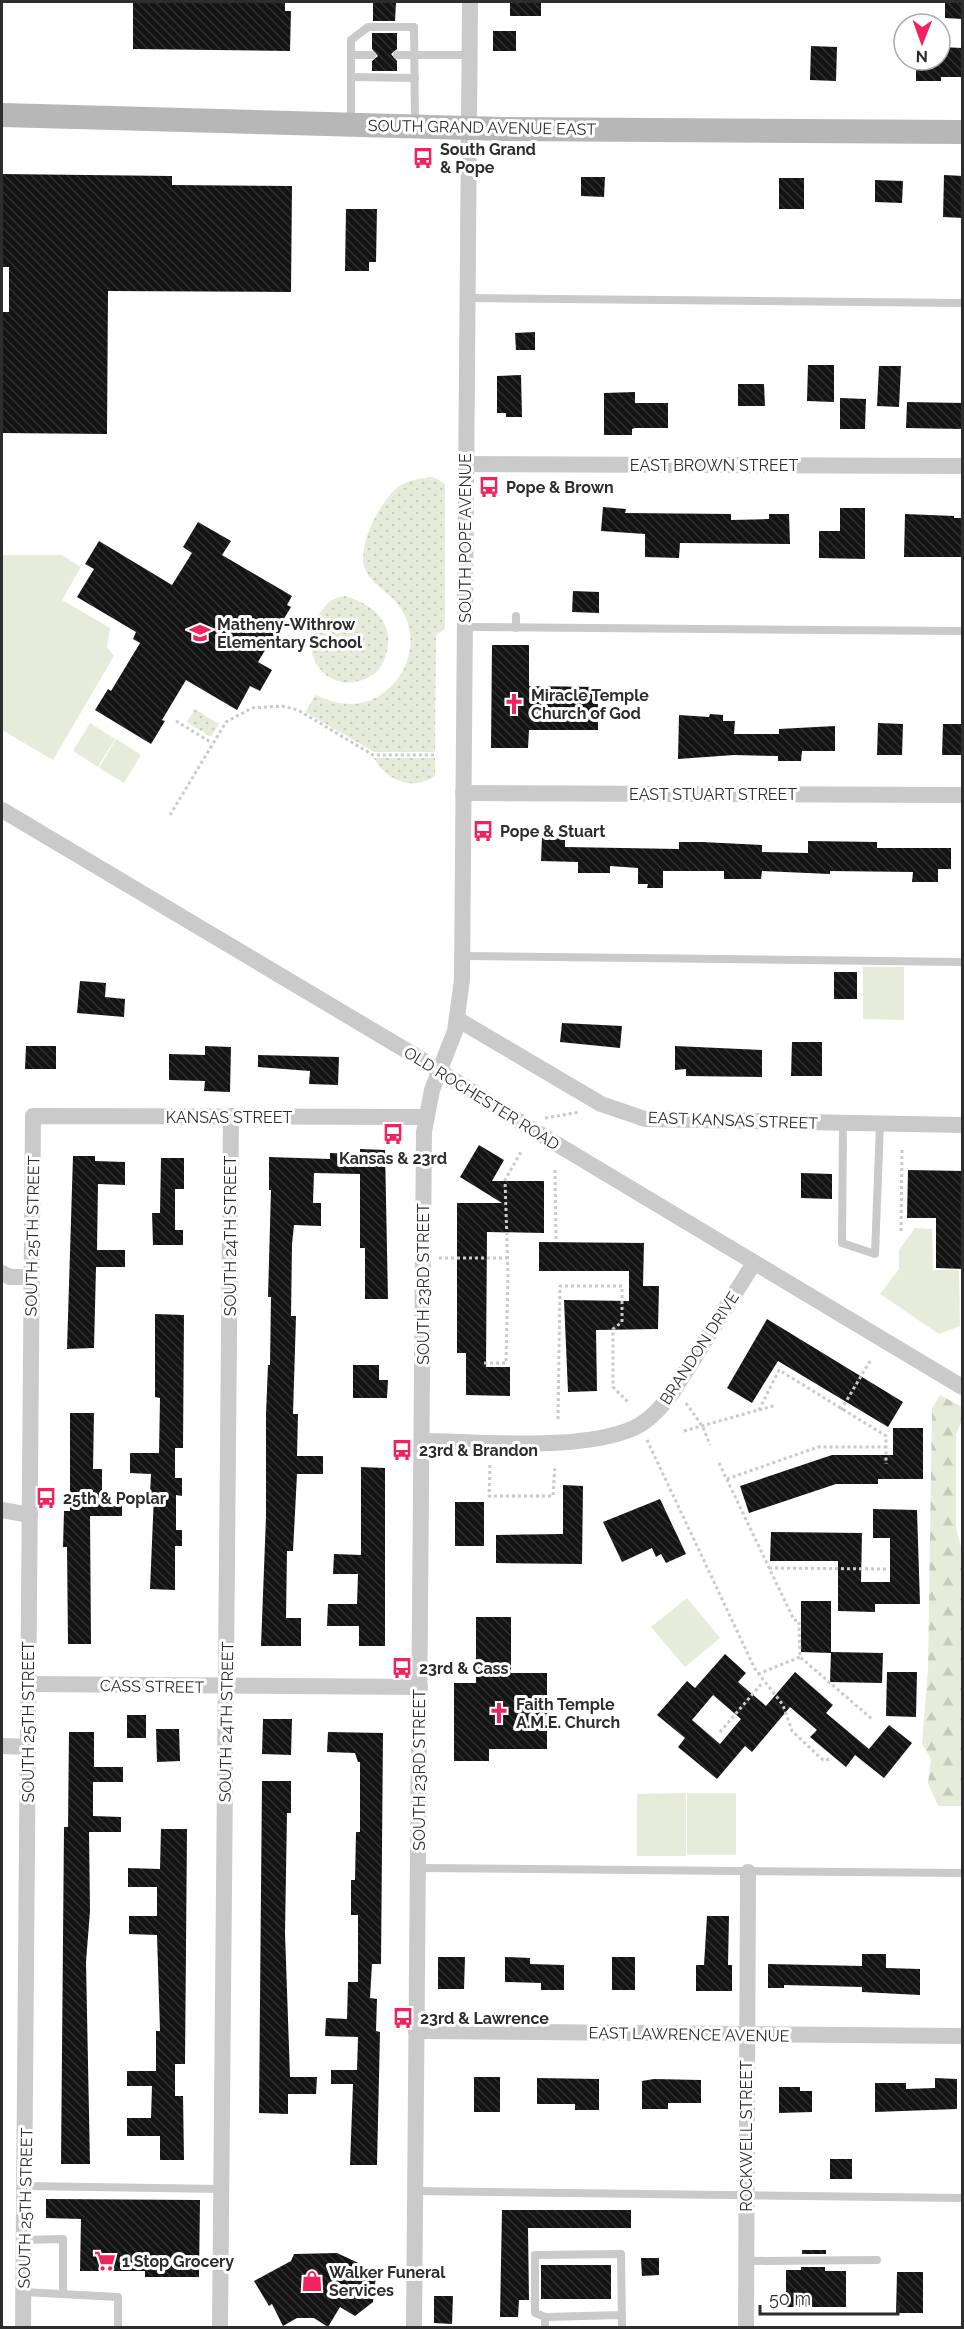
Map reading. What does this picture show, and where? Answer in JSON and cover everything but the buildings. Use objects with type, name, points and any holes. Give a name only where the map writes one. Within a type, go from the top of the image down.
[{"type":"main road","name":"SOUTH GRAND AVENUE EAST","points":[[2,115],[468,128],[963,132]]},
{"type":"street","name":"SOUTH POPE AVENUE","points":[[440,1071],[457,1019],[463,956],[466,298],[470,2]]},
{"type":"street","name":"EAST BROWN STREET","points":[[465,464],[963,466]]},
{"type":"street","name":"EAST STUART STREET","points":[[464,793],[963,795]]},
{"type":"street","name":"OLD ROCHESTER ROAD","points":[[2,810],[963,1387]]},
{"type":"street","name":"EAST KANSAS STREET","points":[[457,1019],[601,1104],[645,1119],[963,1125]]},
{"type":"street","name":"SOUTH 23RD STREET","points":[[414,2328],[425,1117],[440,1071]]},
{"type":"street","name":"KANSAS STREET","points":[[33,1116],[425,1117]]},
{"type":"street","name":"SOUTH 25TH STREET","points":[[23,2328],[33,1116]]},
{"type":"street","name":"SOUTH 24TH STREET","points":[[220,2328],[231,1116]]},
{"type":"street","name":"BRANDON DRIVE","points":[[422,1441],[588,1441],[635,1427],[661,1408],[754,1263]]},
{"type":"street","points":[[2,1274],[10,1277],[31,1277]]},
{"type":"street","points":[[2,1510],[30,1515]]},
{"type":"street","name":"CASS STREET","points":[[28,1684],[420,1687]]},
{"type":"street","points":[[2,1746],[28,1747]]},
{"type":"street","name":"ROCKWELL STREET","points":[[746,2328],[748,1872]]},
{"type":"street","name":"EAST LAWRENCE AVENUE","points":[[416,2031],[963,2036]]},
{"type":"lane","points":[[351,124],[351,40],[368,27],[414,27],[415,126]]},
{"type":"lane","points":[[397,55],[470,54]]},
{"type":"lane","points":[[351,55],[372,55]]},
{"type":"lane","points":[[351,77],[415,78]]},
{"type":"lane","points":[[466,298],[963,303]]},
{"type":"lane","points":[[516,616],[516,628]]},
{"type":"lane","points":[[464,627],[963,632]]},
{"type":"lane","points":[[463,956],[963,962]]},
{"type":"lane","points":[[843,1124],[842,1243],[875,1254],[880,1124]]},
{"type":"lane","points":[[418,1868],[963,1873]]},
{"type":"lane","points":[[25,2186],[222,2189]]},
{"type":"lane","points":[[415,2191],[963,2198]]},
{"type":"lane","points":[[24,2240],[63,2239],[63,2294]]},
{"type":"lane","points":[[622,2315],[545,2317],[535,2313],[535,2255],[621,2254],[622,2315],[622,2328]]},
{"type":"lane","points":[[746,2261],[877,2260]]},
{"type":"lane","points":[[23,2292],[118,2297],[118,2328]]},
{"type":"lane","points":[[545,2317],[545,2328]]},
{"type":"path","points":[[170,815],[226,723],[239,714],[266,705],[298,710],[373,755],[437,755]]},
{"type":"path","points":[[176,721],[212,743]]},
{"type":"path","points":[[540,1118],[583,1112]]},
{"type":"path","points":[[902,1149],[902,1232]]},
{"type":"path","points":[[484,1363],[506,1363],[508,1258],[505,1180],[522,1150]]},
{"type":"path","points":[[555,1170],[556,1240]]},
{"type":"path","points":[[437,1258],[508,1258]]},
{"type":"path","points":[[558,1419],[560,1286],[622,1286],[622,1322],[613,1329],[613,1387],[628,1402]]},
{"type":"path","points":[[841,1410],[870,1361]]},
{"type":"path","points":[[759,1410],[780,1370],[886,1436],[886,1464]]},
{"type":"path","points":[[684,1401],[703,1428],[710,1445]]},
{"type":"path","points":[[684,1431],[703,1428],[776,1405]]},
{"type":"path","points":[[645,1436],[758,1674],[783,1705],[792,1731],[823,1760],[832,1758]]},
{"type":"path","points":[[727,1479],[818,1447],[886,1447]]},
{"type":"path","points":[[719,1462],[794,1620],[799,1621],[800,1657],[872,1719]]},
{"type":"path","points":[[490,1465],[489,1496],[553,1496],[555,1465]]},
{"type":"path","points":[[769,1568],[886,1569]]},
{"type":"path","points":[[758,1674],[800,1657]]},
{"type":"path","points":[[720,1732],[763,1682]]},
{"type":"green space","points":[[433,477],[445,484],[445,629],[436,635],[435,752],[374,752],[305,712],[316,695],[346,704],[362,703],[377,697],[389,689],[405,667],[409,654],[409,627],[396,602],[375,583],[365,569],[364,549],[371,525],[391,494],[406,483]]},
{"type":"green space","points":[[2,555],[62,555],[81,567],[62,600],[110,628],[107,647],[114,656],[53,760],[2,730]]},
{"type":"green space","points":[[345,596],[365,604],[380,616],[388,633],[386,655],[380,668],[374,674],[359,681],[344,682],[332,678],[321,670],[314,659],[311,645],[313,629],[320,613],[330,602]]},
{"type":"green space","points":[[195,709],[219,724],[211,737],[187,722]]},
{"type":"green space","points":[[90,723],[115,739],[98,767],[73,751]]},
{"type":"green space","points":[[116,739],[141,755],[124,783],[99,768]]},
{"type":"green space","points":[[374,758],[435,758],[435,776],[417,783],[400,781],[385,772]]},
{"type":"green space","points":[[863,967],[904,967],[904,1020],[863,1019]]},
{"type":"green space","points":[[915,1228],[932,1229],[933,1270],[959,1270],[960,1326],[939,1334],[880,1294],[899,1269],[899,1250]]},
{"type":"green space","points":[[940,1395],[962,1407],[962,1421],[956,1434],[956,1527],[962,1552],[962,1806],[938,1806],[928,1783],[931,1759],[922,1744],[928,1669],[932,1408]]},
{"type":"green space","points":[[687,1598],[720,1638],[685,1667],[651,1627]]},
{"type":"green space","points":[[686,1793],[686,1856],[637,1856],[637,1794]]},
{"type":"green space","points":[[687,1793],[736,1793],[736,1855],[687,1855]]},
{"type":"place","name":"South Grand & Pope","points":[[423,158]]},
{"type":"place","name":"Pope & Brown","points":[[489,487]]},
{"type":"place","name":"Matheny-Withrow Elementary School","points":[[200,633]]},
{"type":"place","name":"Miracle Temple Church of God","points":[[514,704]]},
{"type":"place","name":"Pope & Stuart","points":[[483,831]]},
{"type":"place","name":"Kansas & 23rd","points":[[393,1134]]},
{"type":"place","name":"23rd & Brandon","points":[[402,1450]]},
{"type":"place","name":"25th & Poplar","points":[[46,1498]]},
{"type":"place","name":"23rd & Cass","points":[[402,1668]]},
{"type":"place","name":"Faith Temple A.M.E. Church","points":[[499,1713]]},
{"type":"place","name":"23rd & Lawrence","points":[[403,2018]]},
{"type":"place","name":"1 Stop Grocery","points":[[105,2261]]},
{"type":"place","name":"Walker Funeral Services","points":[[312,2281]]}]
